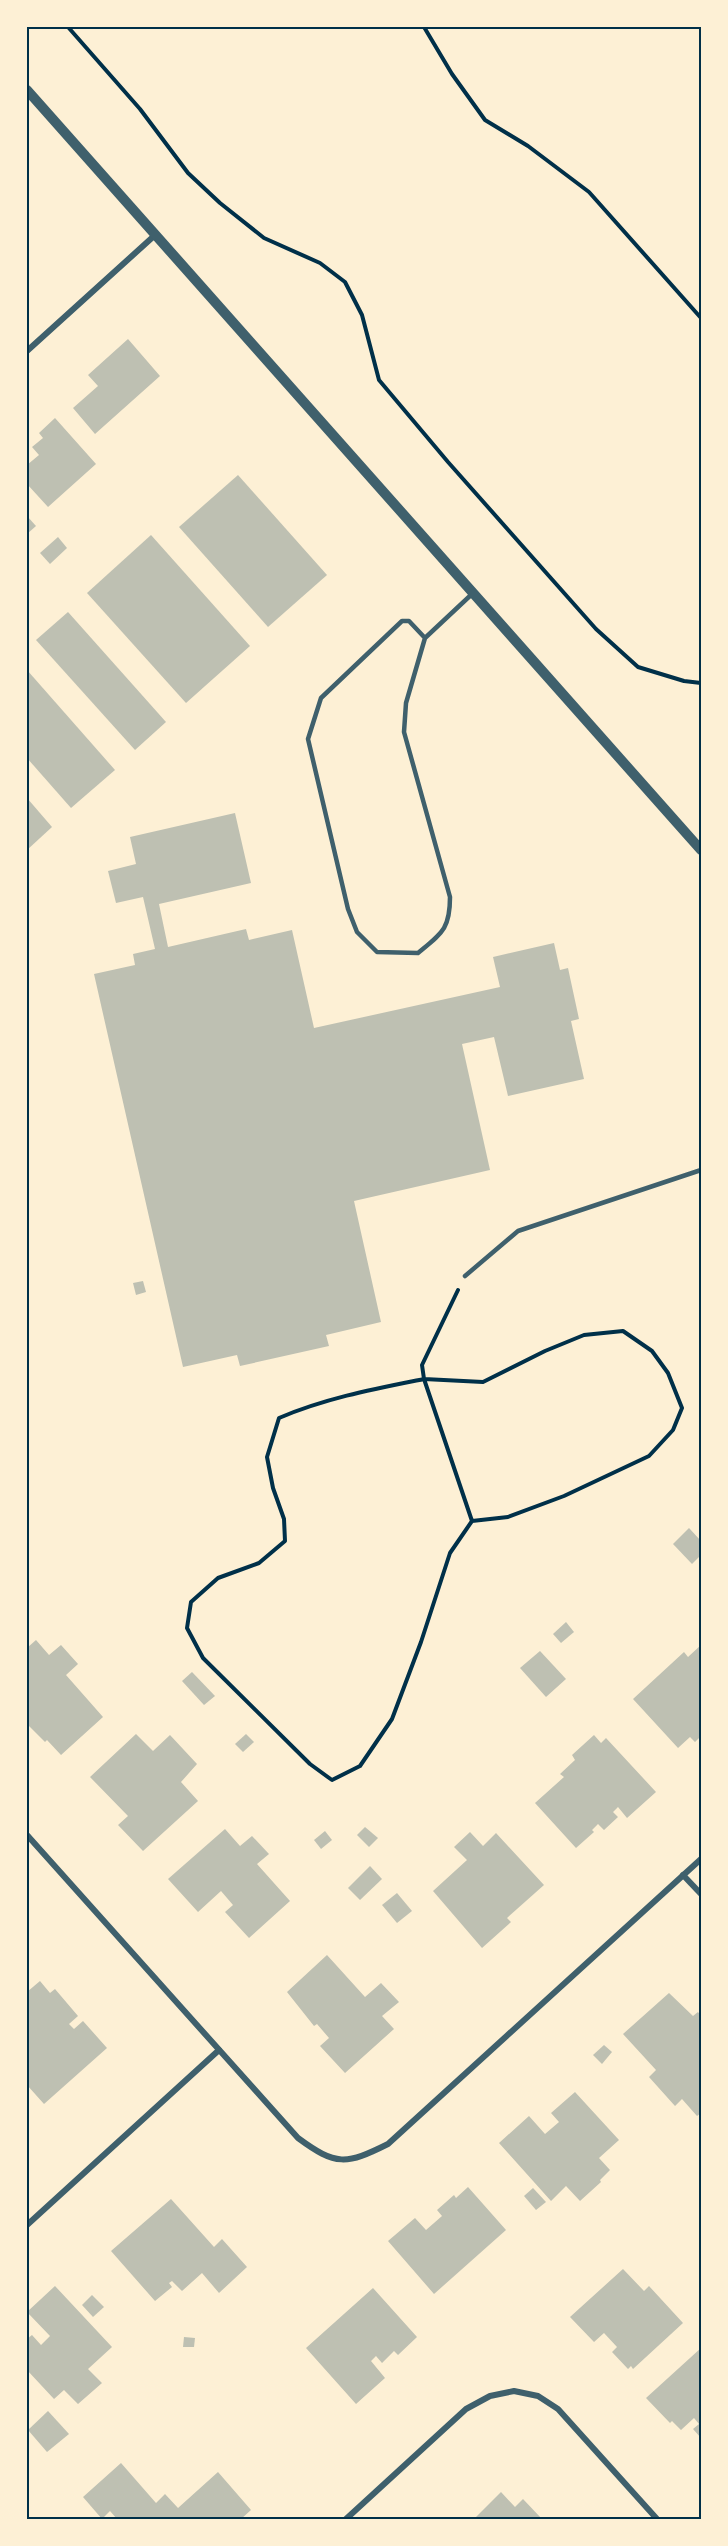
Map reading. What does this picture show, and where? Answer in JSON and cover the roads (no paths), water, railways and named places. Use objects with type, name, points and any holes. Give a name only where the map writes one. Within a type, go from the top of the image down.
[{"type":"street","points":[[27,90],[154,236],[701,850]]},
{"type":"street","points":[[27,351],[154,236]]},
{"type":"street","points":[[27,1835],[298,2138],[317,2152],[338,2161],[363,2157],[388,2144],[701,1859]]},
{"type":"street","points":[[683,1875],[701,1894]]},
{"type":"street","points":[[27,2225],[219,2050]]},
{"type":"street","points":[[346,2519],[466,2409],[490,2396],[514,2391],[538,2396],[558,2409],[657,2519]]},
{"type":"lane","points":[[425,638],[409,621],[402,621],[321,698],[308,740],[348,909],[357,932],[377,952],[418,953],[439,936],[450,919],[450,897],[404,732],[406,703],[425,638],[472,594]]},
{"type":"lane","points":[[465,1276],[518,1231],[701,1170]]}]
